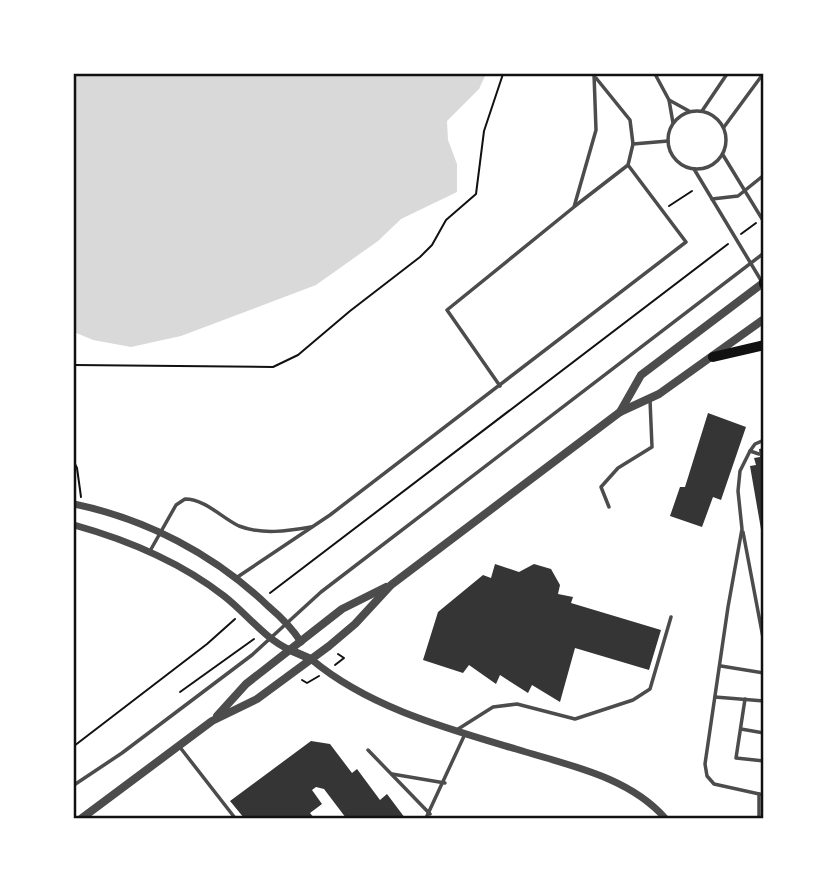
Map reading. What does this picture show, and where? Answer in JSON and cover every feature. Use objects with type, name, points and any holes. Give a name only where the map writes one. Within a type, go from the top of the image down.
[{"type":"main road","points":[[713,357],[764,345]]},
{"type":"street","points":[[620,412],[641,374],[763,283]]},
{"type":"street","points":[[82,818],[212,721],[257,699],[311,659],[355,624],[391,585],[620,412],[650,398],[713,357],[764,319]]},
{"type":"street","points":[[74,504],[106,512],[160,533],[201,554],[236,578],[286,623],[311,659]]},
{"type":"street","points":[[74,525],[150,551],[204,581],[278,645],[311,659],[335,678],[369,697],[455,731],[618,783],[645,800],[664,818]]},
{"type":"street","points":[[212,721],[246,684],[342,609],[391,585]]},
{"type":"lane","points":[[655,74],[669,100],[673,123],[668,141],[673,157],[679,163],[694,169],[711,166],[723,154],[726,146],[724,127],[715,116],[702,111],[690,111],[669,100]]},
{"type":"lane","points":[[702,111],[727,74]]},
{"type":"lane","points":[[724,127],[763,74]]},
{"type":"lane","points":[[500,386],[447,310],[628,165],[633,144],[630,120],[594,75]]},
{"type":"lane","points":[[574,207],[596,130],[594,75]]},
{"type":"lane","points":[[673,123],[690,111]]},
{"type":"lane","points":[[633,144],[668,141]]},
{"type":"lane","points":[[723,154],[764,222]]},
{"type":"lane","points":[[236,578],[313,527],[686,242],[628,165]]},
{"type":"lane","points":[[694,169],[763,283]]},
{"type":"lane","points":[[712,198],[734,197],[745,192],[764,175]]},
{"type":"lane","points":[[74,785],[163,724],[252,655],[321,592],[764,253]]},
{"type":"lane","points":[[609,507],[601,487],[618,468],[652,447],[650,398]]},
{"type":"lane","points":[[764,440],[755,444],[750,451],[740,471],[738,491],[742,530],[764,643]]},
{"type":"lane","points":[[750,451],[760,454]]},
{"type":"lane","points":[[150,551],[176,505],[189,499],[196,500],[239,526],[252,530],[285,531],[313,527]]},
{"type":"lane","points":[[742,530],[705,764],[706,776],[714,784],[761,795],[759,818]]},
{"type":"lane","points":[[455,731],[493,707],[517,705],[575,719],[633,700],[650,689],[671,617]]},
{"type":"lane","points":[[720,665],[764,673]]},
{"type":"lane","points":[[715,696],[764,701]]},
{"type":"lane","points":[[745,699],[736,758],[764,761]]},
{"type":"lane","points":[[740,729],[764,733]]},
{"type":"lane","points":[[426,818],[445,783],[465,734]]},
{"type":"lane","points":[[178,746],[235,818]]},
{"type":"lane","points":[[368,750],[430,814]]},
{"type":"lane","points":[[391,774],[445,783]]},
{"type":"path","points":[[74,365],[273,367],[298,355],[428,250],[446,220],[476,194],[484,131],[503,74]]},
{"type":"path","points":[[675,201],[692,191]]},
{"type":"path","points":[[746,230],[756,223]]},
{"type":"path","points":[[267,595],[731,242]]},
{"type":"path","points":[[74,462],[77,465],[82,494]]},
{"type":"path","points":[[74,746],[207,644],[236,618]]},
{"type":"path","points":[[180,692],[257,636]]},
{"type":"shaded area","points":[[74,74],[486,74],[479,89],[447,121],[448,140],[457,164],[457,192],[401,219],[378,241],[316,285],[181,336],[131,347],[93,340],[74,332]]},
{"type":"building","points":[[708,413],[746,427],[721,500],[713,497],[702,527],[670,516],[680,487],[685,487]]},
{"type":"building","points":[[764,448],[762,535],[750,466],[756,465],[754,458],[760,457],[759,449]]},
{"type":"building","points":[[495,564],[519,572],[534,564],[551,569],[560,585],[558,594],[573,597],[571,603],[661,630],[649,670],[575,648],[560,702],[532,685],[528,693],[500,675],[496,684],[469,665],[463,673],[423,660],[438,612],[483,575],[491,578]]},
{"type":"building","points":[[311,741],[330,744],[352,773],[357,769],[380,800],[387,794],[405,818],[346,818],[324,789],[316,787],[312,790],[322,804],[310,813],[314,818],[244,818],[230,801]]}]
